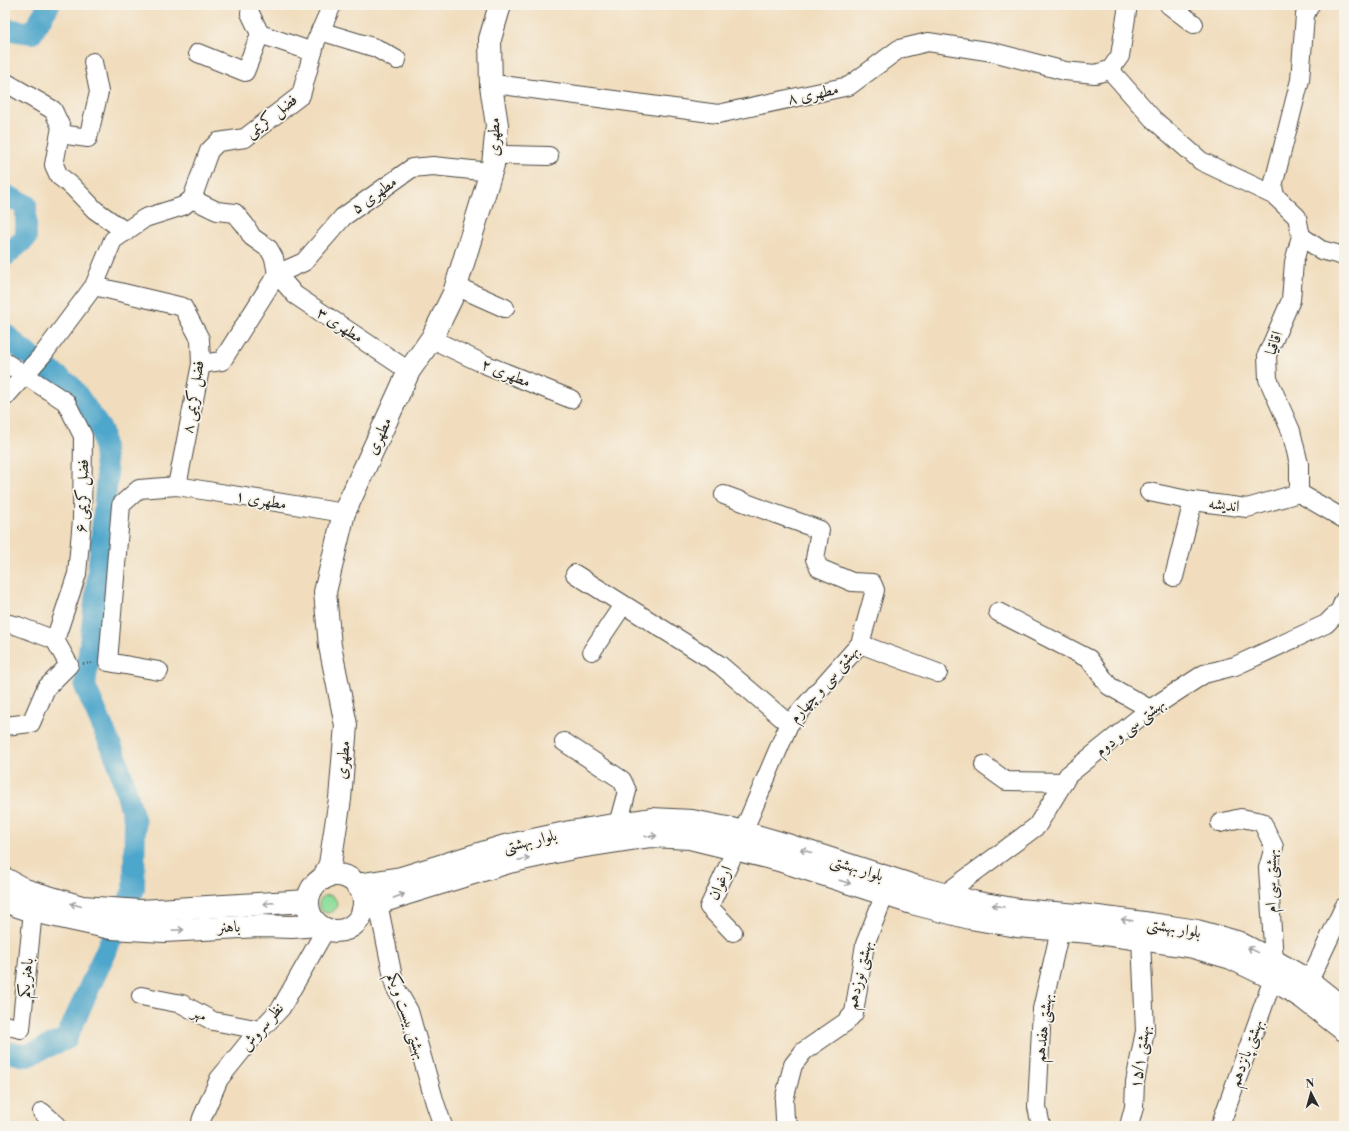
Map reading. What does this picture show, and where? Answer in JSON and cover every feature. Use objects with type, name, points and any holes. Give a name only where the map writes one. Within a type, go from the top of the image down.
[{"type":"main road","name":"مطهری","points":[[340,880],[330,864],[340,799],[346,725],[330,646],[326,592],[344,514],[409,371],[432,338],[454,293],[491,172],[497,125],[491,86],[490,40],[500,5]]},
{"type":"main road","name":"مطهری","points":[[340,880],[350,800],[357,725],[341,644],[336,592],[354,517],[418,376],[442,344],[466,291],[504,167],[508,125],[502,85],[501,41],[511,5]]},
{"type":"main road","name":"بلوار بهشتی","points":[[340,880],[401,878],[505,846],[570,832],[651,819],[692,821],[740,841],[779,860],[885,894],[970,918],[1017,926],[1089,932],[1193,947],[1273,970],[1309,981],[1344,1009]]},
{"type":"main road","name":"بلوار بهشتی","points":[[370,907],[405,894],[509,862],[612,841],[651,836],[784,844],[917,887],[973,902],[1019,910],[1090,916],[1197,931],[1237,942],[1273,970],[1303,998],[1344,1030]]},
{"type":"main road","points":[[5,879],[26,890],[82,906],[113,918]]},
{"type":"main road","points":[[340,880],[362,892],[364,901],[370,907],[353,926],[344,930],[335,931],[322,927],[312,918],[308,901],[310,892],[316,885],[340,880]]},
{"type":"main road","points":[[5,899],[15,905],[33,911],[140,920]]},
{"type":"main road","name":"باهنر","points":[[140,920],[308,901]]},
{"type":"main road","name":"باهنر","points":[[140,920],[164,931],[260,926],[322,927]]},
{"type":"street","name":"فضل کریمی","points":[[192,199],[208,151],[218,142],[245,138],[301,95],[320,31],[332,5]]},
{"type":"street","points":[[1110,70],[1120,56],[1128,5]]},
{"type":"street","points":[[1169,5],[1194,24]]},
{"type":"street","points":[[1274,196],[1273,186],[1300,80],[1305,15],[1310,5]]},
{"type":"street","points":[[250,13],[260,34],[313,52]]},
{"type":"street","points":[[320,31],[376,48],[397,60]]},
{"type":"street","points":[[198,53],[245,72],[260,34]]},
{"type":"street","name":"مطهری ۸","points":[[502,85],[718,114],[849,86],[899,50],[928,42],[993,52],[1065,71],[1095,74],[1110,70]]},
{"type":"street","points":[[60,134],[88,138],[99,92],[93,62]]},
{"type":"street","name":"اقاقیا","points":[[1110,70],[1153,119],[1201,161],[1274,196],[1297,217],[1301,236],[1294,262],[1291,300],[1267,355],[1268,379],[1291,431],[1299,464],[1299,494]]},
{"type":"street","points":[[5,82],[53,110],[61,127],[54,165],[59,176],[72,186],[95,210],[126,232]]},
{"type":"street","points":[[505,155],[549,156]]},
{"type":"street","name":"مطهری ۵","points":[[277,274],[304,262],[344,217],[412,168],[433,166],[491,172]]},
{"type":"street","points":[[5,397],[44,353],[94,286],[113,240],[145,218],[183,206],[192,199],[217,211],[235,213],[245,225],[252,237],[269,249],[274,258],[277,274],[222,361],[201,364]]},
{"type":"street","points":[[1301,236],[1320,250],[1344,256]]},
{"type":"street","name":"مطهری ۳","points":[[277,274],[294,295],[409,371]]},
{"type":"street","name":"فضل کریمی ۸","points":[[94,286],[183,306],[200,339],[201,364],[177,486]]},
{"type":"street","points":[[466,291],[505,308]]},
{"type":"street","name":"مطهری ۲","points":[[442,344],[484,364],[572,399]]},
{"type":"street","name":"فضل کریمی ۶","points":[[5,362],[28,372],[66,402],[83,436],[82,520],[77,574],[55,640]]},
{"type":"street","name":"مطهری ۱","points":[[108,662],[121,505],[139,489],[177,486],[344,514]]},
{"type":"street","name":"اندیشه","points":[[1149,492],[1193,501],[1246,508],[1299,494]]},
{"type":"street","name":"بهشتی سی و چهارم","points":[[724,494],[820,530],[815,559],[819,568],[852,582],[872,583],[875,590],[860,644],[789,724],[740,841]]},
{"type":"street","points":[[1299,494],[1344,519]]},
{"type":"street","points":[[1174,577],[1193,501]]},
{"type":"street","points":[[575,574],[623,606],[720,665],[789,724]]},
{"type":"street","name":"بهشتی سی و دوم","points":[[945,894],[1038,826],[1068,776],[1150,709],[1204,674],[1235,666],[1326,624],[1340,610],[1344,600]]},
{"type":"street","points":[[592,651],[623,606]]},
{"type":"street","points":[[998,612],[1089,659],[1109,686],[1150,709]]},
{"type":"street","points":[[5,624],[18,626],[55,640],[69,665],[46,688],[30,723],[5,726]]},
{"type":"street","points":[[860,644],[938,673]]},
{"type":"street","points":[[108,662],[159,671]]},
{"type":"street","points":[[564,742],[622,780],[627,791],[618,824]]},
{"type":"street","points":[[984,765],[1006,781],[1064,782]]},
{"type":"street","name":"بهشتی سی ام","points":[[1220,823],[1241,818],[1262,822],[1274,847],[1268,868],[1273,970]]},
{"type":"street","name":"ارغوان","points":[[733,932],[709,908],[740,841]]},
{"type":"street","name":"بهشتی نوزدهم","points":[[789,1126],[785,1119],[784,1100],[793,1065],[804,1051],[846,1022],[854,1013],[865,944],[885,894]]},
{"type":"street","name":"بهشتی بیست و یکم","points":[[370,907],[395,987],[409,1011],[435,1103],[444,1126]]},
{"type":"street","points":[[1309,981],[1344,907]]},
{"type":"street","name":"باهنر یکم","points":[[5,1025],[21,1029],[33,911]]},
{"type":"street","name":"نظر سروش","points":[[200,1126],[219,1079],[249,1042],[281,1008],[322,927]]},
{"type":"street","name":"بهشتی هفدهم","points":[[1041,1126],[1037,1107],[1042,1009],[1060,930]]},
{"type":"street","name":"۱۵/۱ بهشتی","points":[[1129,1126],[1134,1107],[1135,1082],[1145,1031],[1141,939]]},
{"type":"street","name":"بهشتی پانزدهم","points":[[1220,1126],[1273,970]]},
{"type":"street","name":"مهر","points":[[141,996],[182,1004],[213,1021],[260,1030]]},
{"type":"street","points":[[42,1112],[58,1126]]},
{"type":"path","points":[[69,665],[108,662]]},
{"type":"green space","points":[[324,895],[332,895],[337,900],[335,911],[332,913],[324,913],[319,908],[319,900]]},
{"type":"waterway","points":[[5,29],[32,33],[49,5]]},
{"type":"waterway","points":[[5,195],[26,205],[26,238],[5,256]]},
{"type":"waterway","points":[[5,334],[21,349],[71,386],[102,431],[107,478],[96,594],[85,686],[117,760],[135,822],[134,889],[66,1039],[25,1056],[5,1051]]}]
